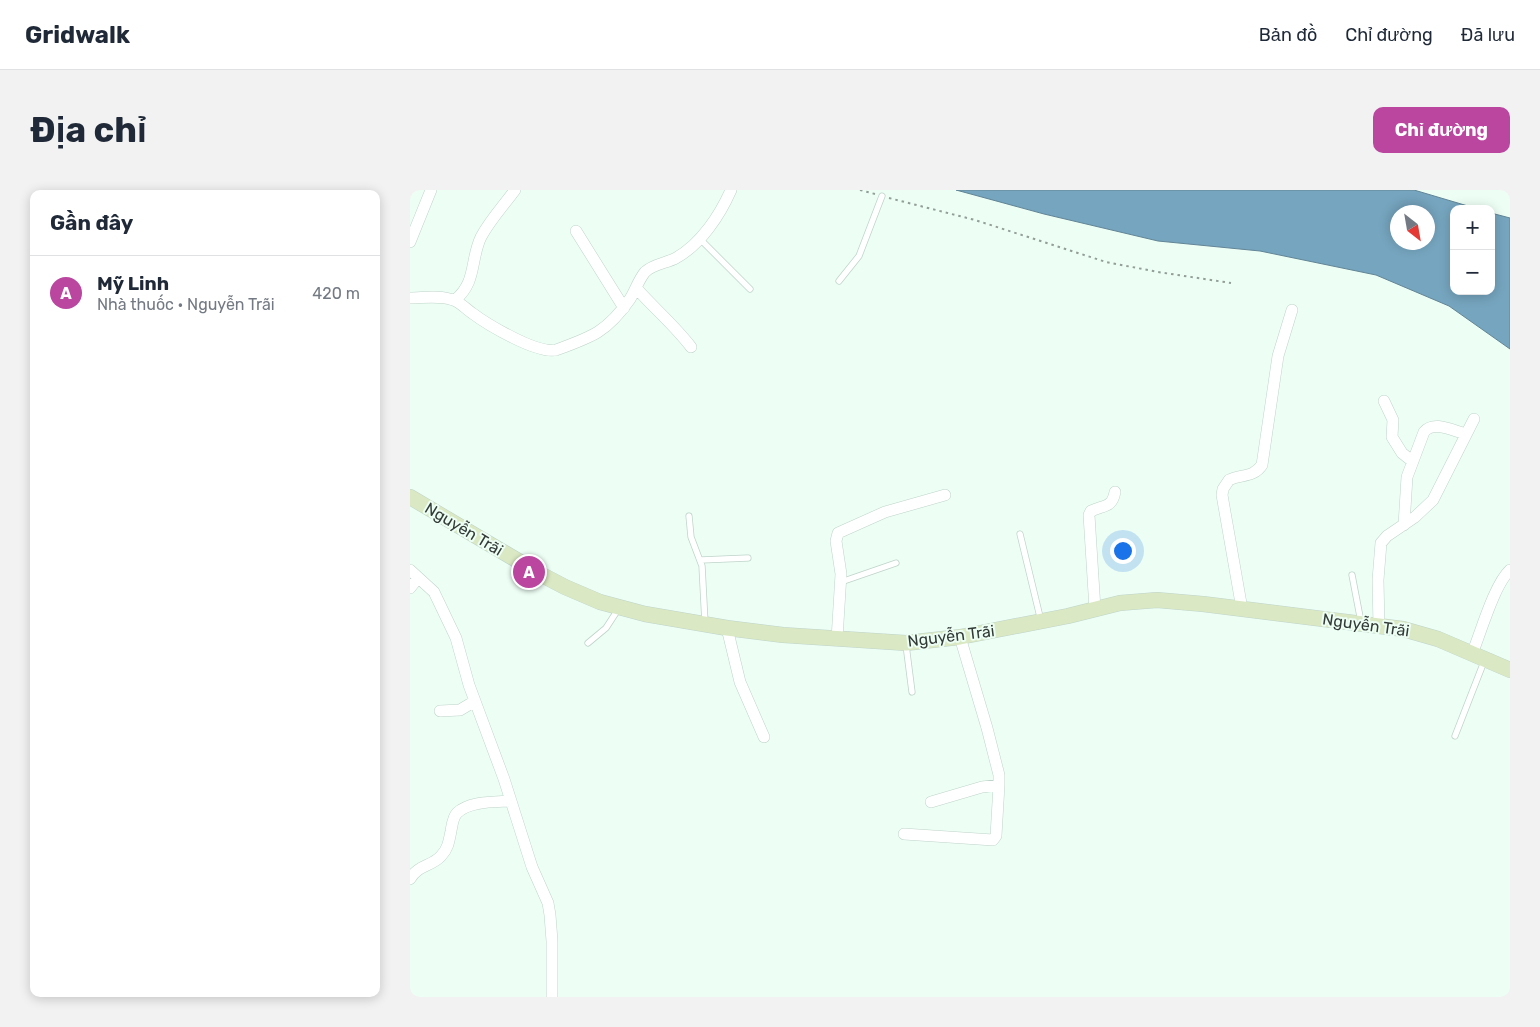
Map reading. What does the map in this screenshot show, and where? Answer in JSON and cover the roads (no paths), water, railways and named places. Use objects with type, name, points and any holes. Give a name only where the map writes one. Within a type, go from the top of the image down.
[{"type":"main road","name":"Nguyễn Trãi","points":[[410,496],[550,579],[600,602],[619,608],[705,625],[783,635],[906,643],[960,637],[1120,603],[1157,600],[1403,628],[1424,634],[1510,670]]},
{"type":"street","points":[[410,242],[430,190]]},
{"type":"street","points":[[455,300],[461,295],[469,282],[477,248],[485,230],[515,190]]},
{"type":"street","points":[[410,298],[455,300],[487,323],[529,344],[550,351],[595,335],[607,326],[624,308],[646,272],[676,258],[699,238],[716,218],[732,190]]},
{"type":"street","points":[[576,231],[624,308]]},
{"type":"street","points":[[636,289],[679,332],[691,348]]},
{"type":"street","points":[[1242,609],[1222,495],[1223,489],[1229,480],[1252,474],[1262,466],[1278,356],[1292,310]]},
{"type":"street","points":[[1384,401],[1393,420],[1392,437],[1402,453],[1412,461]]},
{"type":"street","points":[[1379,626],[1379,549],[1381,544],[1386,536],[1404,526],[1433,500],[1474,419]]},
{"type":"street","points":[[1404,526],[1407,477],[1424,432],[1428,428],[1436,426],[1466,434]]},
{"type":"street","points":[[1095,609],[1089,515],[1091,511],[1109,505],[1113,500],[1115,492]]},
{"type":"street","points":[[837,639],[841,582],[836,541],[838,533],[885,512],[945,495]]},
{"type":"street","points":[[1478,657],[1494,596],[1505,575],[1510,570]]},
{"type":"street","points":[[410,588],[414,574],[434,592],[456,638],[475,701],[532,867],[544,892],[550,915],[552,941],[552,997]]},
{"type":"street","points":[[727,628],[740,682],[764,737]]},
{"type":"street","points":[[904,834],[993,840],[996,836],[999,775],[960,637]]},
{"type":"street","points":[[440,711],[460,710],[475,701]]},
{"type":"street","points":[[931,802],[982,787],[999,785]]},
{"type":"street","points":[[410,879],[418,869],[438,860],[444,852],[449,844],[452,825],[457,813],[466,807],[474,805],[510,801]]},
{"type":"lane","points":[[839,281],[859,256],[882,196]]},
{"type":"lane","points":[[699,238],[750,289]]},
{"type":"lane","points":[[689,516],[691,536],[701,560],[705,625]]},
{"type":"lane","points":[[1020,534],[1041,621]]},
{"type":"lane","points":[[701,560],[748,558]]},
{"type":"lane","points":[[841,582],[896,563]]},
{"type":"lane","points":[[1352,575],[1361,624]]},
{"type":"lane","points":[[588,642],[606,628],[619,608]]},
{"type":"lane","points":[[906,643],[912,692]]},
{"type":"lane","points":[[1455,736],[1478,657]]},
{"type":"water","points":[[956,190],[1414,190],[1465,205],[1450,205],[1450,295],[1495,295],[1495,214],[1510,218],[1510,349],[1449,306],[1376,275],[1260,251],[1158,241],[1044,214]]},
{"type":"place","name":"Mỹ Linh","points":[[529,572]]}]
